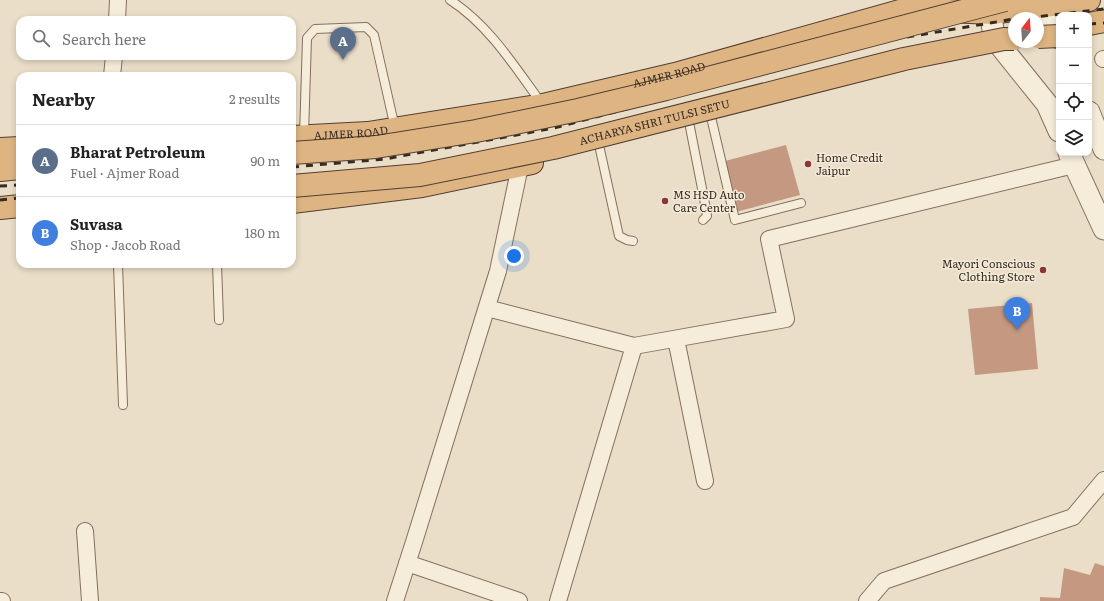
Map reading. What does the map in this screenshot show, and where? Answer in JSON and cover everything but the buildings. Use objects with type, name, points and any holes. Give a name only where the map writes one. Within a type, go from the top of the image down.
[{"type":"highway","name":"AJMER ROAD","points":[[296,142],[543,105],[675,74],[915,4],[1041,3],[1089,0]]},
{"type":"highway","points":[[296,142],[376,147],[476,131],[578,110],[666,89],[811,50],[995,4]]},
{"type":"highway","points":[[1092,23],[1104,21]]},
{"type":"highway","points":[[1092,34],[1104,33]]},
{"type":"highway","points":[[296,202],[422,186],[520,166],[878,74],[1007,37]]},
{"type":"highway","name":"ACHARYA SHRI TULSI SETU","points":[[296,186],[420,176],[560,146],[904,59],[1004,39],[1007,37]]},
{"type":"highway","points":[[0,149],[16,148]]},
{"type":"highway","points":[[0,170],[16,168]]},
{"type":"highway","points":[[0,208],[16,206]]},
{"type":"highway","points":[[0,220],[16,219]]},
{"type":"street","points":[[117,16],[118,0]]},
{"type":"street","points":[[1041,3],[1051,34]]},
{"type":"street","points":[[995,4],[1007,37],[1047,104],[1056,124]]},
{"type":"street","points":[[112,72],[114,60]]},
{"type":"street","points":[[1092,119],[1104,148]]},
{"type":"street","points":[[487,308],[634,346],[786,319],[769,239],[1072,159],[1104,229]]},
{"type":"street","points":[[394,601],[498,271],[520,166]]},
{"type":"street","points":[[676,339],[705,481]]},
{"type":"street","points":[[558,601],[634,346]]},
{"type":"street","points":[[867,601],[884,581],[1073,517],[1104,480]]},
{"type":"street","points":[[85,530],[90,601]]},
{"type":"street","points":[[407,563],[519,601]]},
{"type":"lane","points":[[450,0],[458,5],[494,38],[543,105]]},
{"type":"lane","points":[[296,142],[307,38],[315,29],[366,28],[374,35],[395,128]]},
{"type":"lane","points":[[710,117],[735,220],[801,203]]},
{"type":"lane","points":[[689,122],[706,209],[707,216],[703,220]]},
{"type":"lane","points":[[599,146],[619,236],[627,240],[634,241]]},
{"type":"lane","points":[[118,268],[123,405]]},
{"type":"lane","points":[[217,268],[219,320]]},
{"type":"railway","points":[[1044,16],[1104,9]]},
{"type":"railway","points":[[296,167],[385,159],[554,128],[778,69],[866,44],[1008,20]]},
{"type":"railway","points":[[1092,24],[1104,23]]},
{"type":"railway","points":[[1044,28],[1056,27]]},
{"type":"railway","points":[[296,180],[383,172],[424,166],[560,141],[782,81],[869,61],[1008,32]]},
{"type":"railway","points":[[0,186],[16,185]]},
{"type":"railway","points":[[0,200],[16,198]]},
{"type":"place","name":"Bharat Petroleum","points":[[343,60]]},
{"type":"place","name":"Home Credit Jaipur","points":[[808,164]]},
{"type":"place","name":"MS HSD Auto Care Center","points":[[665,201]]},
{"type":"place","name":"Mayori Conscious Clothing Store","points":[[1043,270]]},
{"type":"place","name":"Suvasa","points":[[1017,330]]}]
